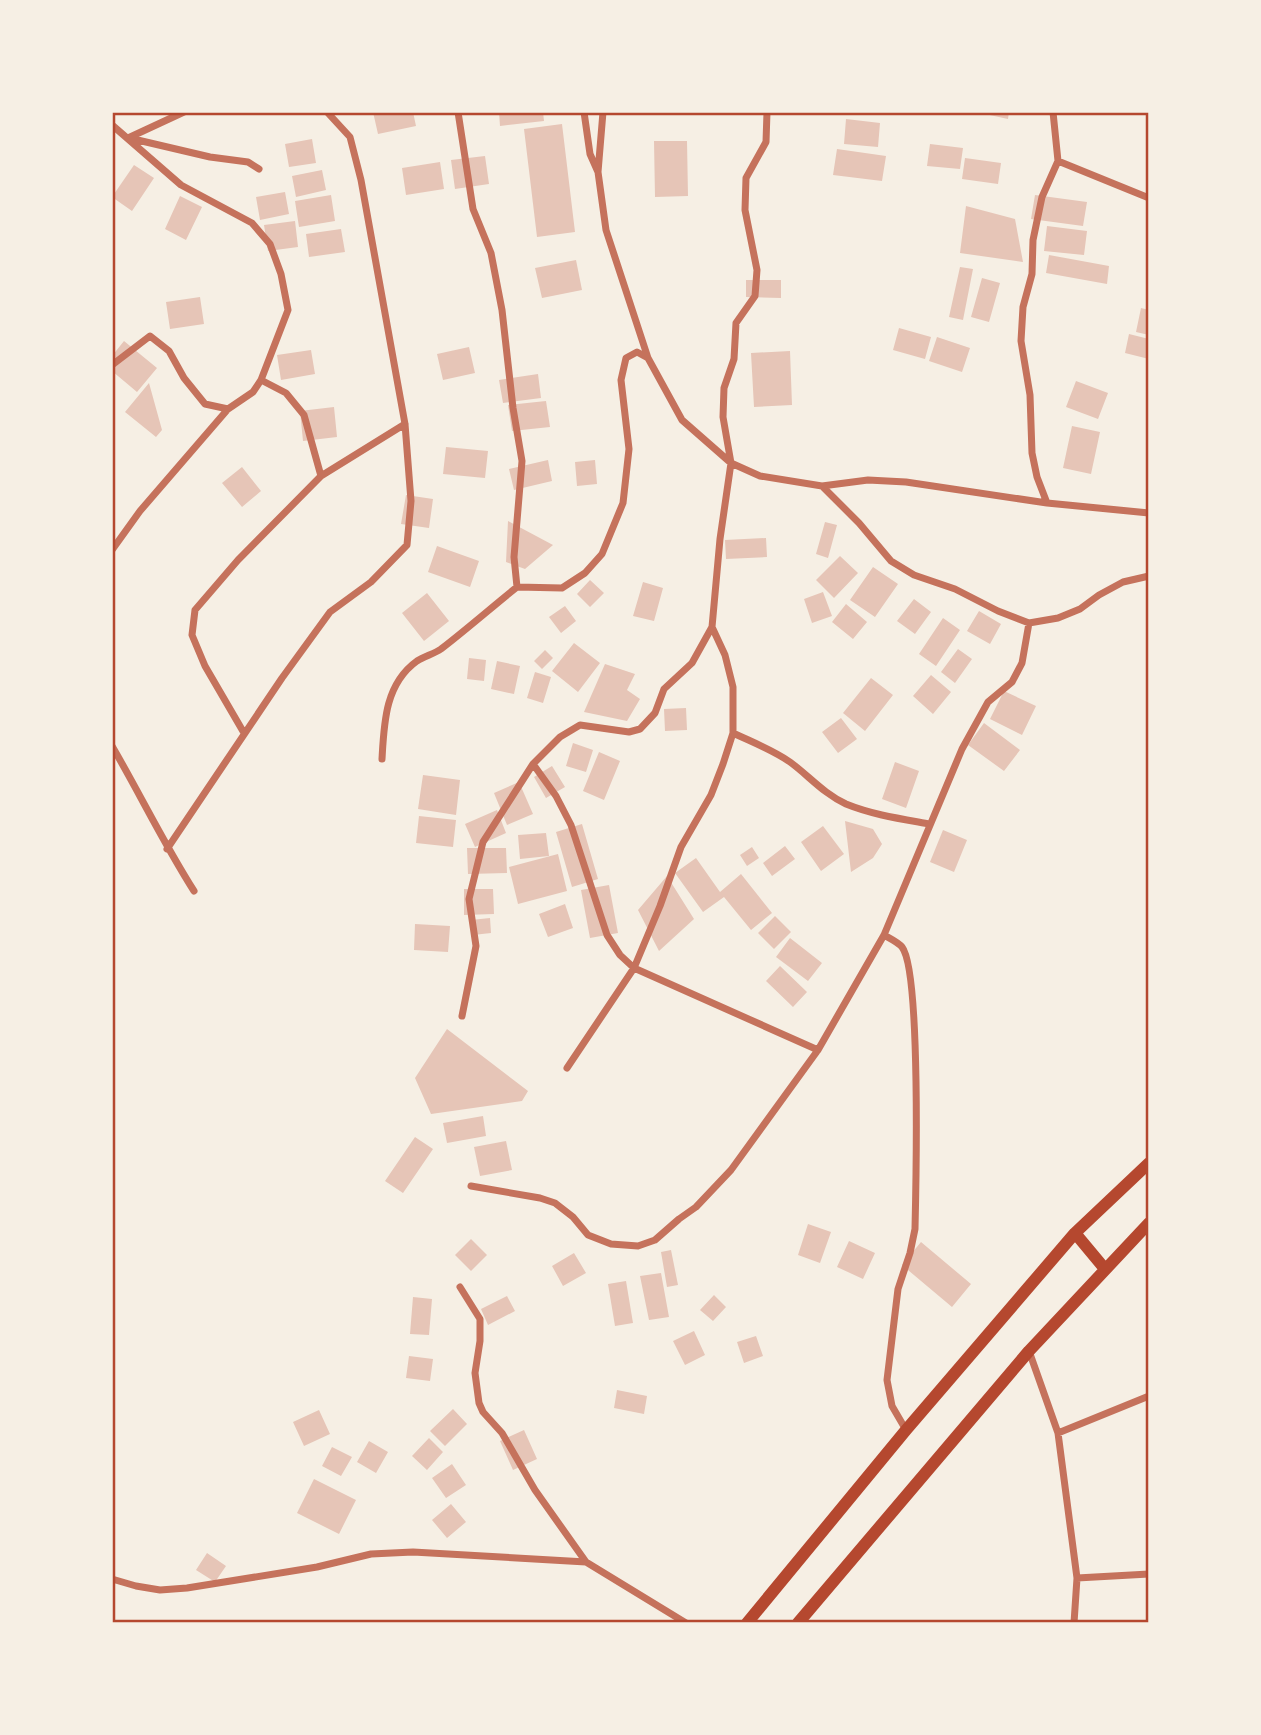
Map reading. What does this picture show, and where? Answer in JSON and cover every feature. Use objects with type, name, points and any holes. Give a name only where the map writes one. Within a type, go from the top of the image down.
[{"type":"main road","points":[[747,1623],[906,1430],[1075,1233],[1149,1163]]},
{"type":"main road","points":[[798,1623],[1028,1351],[1149,1223]]},
{"type":"main road","points":[[1075,1233],[1105,1269]]},
{"type":"street","points":[[128,138],[184,112]]},
{"type":"street","points":[[167,849],[244,733],[330,612],[371,582],[407,545],[411,501],[405,424],[361,180],[350,137],[327,112]]},
{"type":"street","points":[[458,112],[473,209],[491,253],[502,310],[522,461],[514,557],[517,587]]},
{"type":"street","points":[[584,112],[590,154],[598,172]]},
{"type":"street","points":[[603,112],[598,172],[606,230],[648,358],[682,420],[731,463],[760,476],[822,486],[868,480],[906,482],[1047,503],[1149,513]]},
{"type":"street","points":[[462,1016],[476,946],[469,899],[483,842],[533,764],[560,737],[580,725],[629,732],[640,729],[655,713],[664,689],[692,663],[712,627],[720,539],[731,463],[723,417],[724,388],[733,359],[736,323],[755,296],[757,270],[745,210],[746,178],[766,142],[767,112]]},
{"type":"street","points":[[1047,503],[1037,477],[1032,453],[1030,394],[1021,341],[1023,307],[1032,274],[1033,240],[1042,197],[1058,160],[1053,112]]},
{"type":"street","points":[[112,125],[181,185],[252,223],[270,244],[281,274],[288,310],[261,380],[253,392],[228,409],[140,511],[112,550]]},
{"type":"street","points":[[128,138],[210,157],[248,162],[259,169]]},
{"type":"street","points":[[1058,160],[1149,198]]},
{"type":"street","points":[[112,365],[150,336],[169,351],[184,378],[205,404],[228,409]]},
{"type":"street","points":[[382,759],[384,725],[392,691],[405,671],[419,660],[438,652],[517,587],[562,588],[585,573],[601,554],[623,503],[629,449],[621,380],[626,358],[637,352],[648,358]]},
{"type":"street","points":[[261,380],[285,393],[304,415],[321,476]]},
{"type":"street","points":[[244,733],[205,666],[192,635],[195,610],[238,560],[321,476],[405,424]]},
{"type":"street","points":[[822,486],[859,523],[891,561],[914,575],[955,589],[1029,623],[1080,609],[1123,582],[1149,576]]},
{"type":"street","points":[[471,1186],[555,1203],[573,1217],[588,1235],[611,1244],[638,1246],[655,1240],[696,1207],[731,1170],[818,1049],[884,935],[962,749],[988,702],[1012,682],[1022,663],[1029,623]]},
{"type":"street","points":[[567,1068],[634,968],[681,847],[712,794],[733,733],[733,687],[712,627]]},
{"type":"street","points":[[733,733],[774,751],[819,788],[845,803],[877,814],[930,824]]},
{"type":"street","points":[[112,746],[147,806],[167,849],[194,891]]},
{"type":"street","points":[[533,764],[556,796],[571,825],[607,935],[620,955],[634,968],[818,1049]]},
{"type":"street","points":[[884,935],[902,947],[910,972],[914,1029],[915,1230],[898,1289],[887,1380],[892,1406],[906,1430]]},
{"type":"street","points":[[460,1287],[481,1320],[475,1373],[479,1403],[502,1433],[536,1490],[586,1562],[686,1623]]},
{"type":"street","points":[[1028,1351],[1058,1433],[1077,1578],[1074,1623]]},
{"type":"street","points":[[1058,1433],[1149,1396]]},
{"type":"street","points":[[112,1579],[160,1590],[187,1588],[317,1567],[371,1554],[414,1552],[586,1562]]},
{"type":"street","points":[[1077,1578],[1149,1574]]},
{"type":"building","points":[[373,112],[413,112],[416,126],[378,134]]},
{"type":"building","points":[[499,112],[543,112],[544,121],[500,126]]},
{"type":"building","points":[[976,112],[1009,112],[1008,119]]},
{"type":"building","points":[[846,119],[880,123],[878,147],[844,144]]},
{"type":"building","points":[[562,124],[575,232],[537,237],[524,129]]},
{"type":"building","points":[[312,139],[316,163],[289,167],[285,144]]},
{"type":"building","points":[[654,141],[687,141],[688,196],[655,197]]},
{"type":"building","points":[[930,144],[963,148],[960,169],[927,166]]},
{"type":"building","points":[[837,149],[886,156],[882,181],[833,175]]},
{"type":"building","points":[[485,156],[489,184],[455,189],[451,160]]},
{"type":"building","points":[[965,158],[1001,163],[998,184],[962,179]]},
{"type":"building","points":[[440,162],[444,189],[406,195],[402,168]]},
{"type":"building","points":[[134,165],[154,178],[132,211],[112,197]]},
{"type":"building","points":[[322,170],[326,190],[296,197],[292,176]]},
{"type":"building","points":[[285,192],[289,214],[260,220],[256,197]]},
{"type":"building","points":[[331,195],[335,221],[299,227],[295,201]]},
{"type":"building","points":[[1035,195],[1087,202],[1083,226],[1031,219]]},
{"type":"building","points":[[180,196],[202,207],[186,240],[165,229]]},
{"type":"building","points":[[966,206],[1015,219],[1023,262],[960,253]]},
{"type":"building","points":[[295,221],[298,247],[268,251],[264,225]]},
{"type":"building","points":[[1047,226],[1087,231],[1084,255],[1044,251]]},
{"type":"building","points":[[341,229],[345,252],[309,257],[306,234]]},
{"type":"building","points":[[1049,255],[1109,266],[1107,284],[1046,273]]},
{"type":"building","points":[[576,260],[582,290],[542,298],[535,268]]},
{"type":"building","points":[[960,267],[973,269],[963,320],[949,317]]},
{"type":"building","points":[[982,278],[1000,283],[989,322],[971,317]]},
{"type":"building","points":[[746,280],[781,280],[781,298],[746,297]]},
{"type":"building","points":[[200,297],[204,324],[170,329],[166,302]]},
{"type":"building","points":[[1141,308],[1149,310],[1149,335],[1136,332]]},
{"type":"building","points":[[899,328],[931,337],[925,359],[893,350]]},
{"type":"building","points":[[1129,334],[1149,339],[1149,359],[1125,353]]},
{"type":"building","points":[[937,337],[970,348],[962,372],[929,361]]},
{"type":"building","points":[[124,341],[157,368],[137,392],[112,371],[112,356]]},
{"type":"building","points":[[469,347],[475,373],[443,380],[437,354]]},
{"type":"building","points":[[311,350],[315,374],[281,380],[277,355]]},
{"type":"building","points":[[790,351],[792,405],[754,407],[751,353]]},
{"type":"building","points":[[538,374],[541,398],[503,403],[499,380]]},
{"type":"building","points":[[1076,381],[1108,393],[1098,419],[1066,407]]},
{"type":"building","points":[[149,383],[162,430],[156,437],[125,412]]},
{"type":"building","points":[[546,401],[550,427],[512,431],[508,405]]},
{"type":"building","points":[[334,407],[337,437],[303,441],[300,411]]},
{"type":"building","points":[[1072,426],[1100,432],[1091,474],[1063,468]]},
{"type":"building","points":[[446,447],[488,451],[485,478],[443,474]]},
{"type":"building","points":[[548,460],[552,481],[514,490],[509,469]]},
{"type":"building","points":[[595,460],[597,484],[577,486],[575,462]]},
{"type":"building","points":[[242,467],[261,491],[242,507],[222,483]]},
{"type":"building","points":[[406,495],[433,499],[429,528],[401,524]]},
{"type":"building","points":[[508,521],[553,545],[525,569],[506,562]]},
{"type":"building","points":[[825,522],[837,525],[828,558],[816,554]]},
{"type":"building","points":[[766,538],[767,557],[726,559],[725,540]]},
{"type":"building","points":[[437,546],[479,561],[470,587],[428,572]]},
{"type":"building","points":[[840,556],[858,573],[834,598],[816,580]]},
{"type":"building","points":[[873,567],[898,584],[875,617],[850,600]]},
{"type":"building","points":[[590,580],[604,593],[590,607],[577,594]]},
{"type":"building","points":[[643,582],[663,588],[654,621],[633,616]]},
{"type":"building","points":[[823,592],[832,616],[812,623],[804,599]]},
{"type":"building","points":[[427,593],[449,621],[424,641],[402,613]]},
{"type":"building","points":[[914,599],[931,612],[915,634],[897,621]]},
{"type":"building","points":[[846,604],[867,622],[853,639],[832,622]]},
{"type":"building","points":[[565,606],[576,621],[561,633],[549,617]]},
{"type":"building","points":[[979,611],[1001,624],[990,644],[967,631]]},
{"type":"building","points":[[943,618],[960,630],[936,666],[919,654]]},
{"type":"building","points":[[574,643],[600,663],[578,692],[552,671]]},
{"type":"building","points":[[958,649],[972,659],[955,683],[941,672]]},
{"type":"building","points":[[545,650],[553,658],[542,669],[534,661]]},
{"type":"building","points":[[469,658],[486,660],[484,681],[467,679]]},
{"type":"building","points":[[497,661],[520,666],[514,694],[491,689]]},
{"type":"building","points":[[605,664],[635,674],[627,690],[640,699],[627,721],[584,712]]},
{"type":"building","points":[[535,672],[551,677],[543,703],[527,698]]},
{"type":"building","points":[[931,675],[951,692],[933,714],[913,696]]},
{"type":"building","points":[[871,678],[893,695],[865,731],[843,713]]},
{"type":"building","points":[[1004,691],[1036,706],[1022,735],[990,719]]},
{"type":"building","points":[[686,708],[687,730],[665,731],[664,709]]},
{"type":"building","points":[[841,718],[857,739],[838,753],[822,732]]},
{"type":"building","points":[[984,723],[1020,750],[1004,771],[968,745]]},
{"type":"building","points":[[573,743],[593,750],[586,772],[566,766]]},
{"type":"building","points":[[599,752],[620,761],[604,800],[583,791]]},
{"type":"building","points":[[895,762],[919,771],[906,808],[882,799]]},
{"type":"building","points":[[552,766],[565,787],[546,798],[534,777]]},
{"type":"building","points":[[423,775],[460,780],[456,815],[418,809]]},
{"type":"building","points":[[519,782],[533,814],[507,825],[494,793]]},
{"type":"building","points":[[497,810],[506,833],[475,847],[465,824]]},
{"type":"building","points":[[419,816],[456,820],[453,847],[416,843]]},
{"type":"building","points":[[845,821],[873,829],[882,844],[873,858],[851,872]]},
{"type":"building","points":[[582,824],[598,879],[572,887],[556,832]]},
{"type":"building","points":[[823,826],[844,854],[821,871],[801,842]]},
{"type":"building","points":[[943,830],[967,840],[954,872],[930,862]]},
{"type":"building","points":[[546,833],[549,856],[520,859],[518,835]]},
{"type":"building","points":[[785,846],[795,859],[772,876],[763,863]]},
{"type":"building","points":[[752,847],[759,858],[747,866],[740,855]]},
{"type":"building","points":[[467,848],[506,848],[507,873],[468,874]]},
{"type":"building","points":[[558,854],[567,891],[518,904],[509,867]]},
{"type":"building","points":[[696,858],[720,892],[741,874],[772,913],[751,930],[724,897],[703,912],[675,873]]},
{"type":"building","points":[[667,876],[694,919],[659,951],[638,910]]},
{"type":"building","points":[[609,885],[618,933],[590,938],[581,890]]},
{"type":"building","points":[[464,889],[493,889],[494,914],[464,915]]},
{"type":"building","points":[[565,904],[573,928],[548,937],[539,914]]},
{"type":"building","points":[[775,916],[791,932],[774,949],[758,933]]},
{"type":"building","points":[[490,918],[491,933],[473,935],[471,920]]},
{"type":"building","points":[[415,924],[450,926],[448,952],[414,950]]},
{"type":"building","points":[[790,938],[822,963],[808,981],[776,957]]},
{"type":"building","points":[[780,966],[807,992],[793,1007],[766,981]]},
{"type":"building","points":[[447,1029],[528,1091],[522,1101],[431,1114],[415,1078]]},
{"type":"building","points":[[483,1116],[486,1136],[447,1143],[443,1123]]},
{"type":"building","points":[[415,1137],[433,1149],[403,1193],[385,1181]]},
{"type":"building","points":[[506,1141],[512,1170],[480,1176],[474,1147]]},
{"type":"building","points":[[808,1224],[831,1232],[820,1263],[798,1255]]},
{"type":"building","points":[[471,1239],[487,1255],[471,1271],[455,1255]]},
{"type":"building","points":[[849,1241],[875,1253],[863,1279],[837,1267]]},
{"type":"building","points":[[921,1242],[971,1284],[952,1307],[902,1265]]},
{"type":"building","points":[[671,1250],[678,1285],[667,1287],[661,1252]]},
{"type":"building","points":[[574,1253],[586,1273],[563,1286],[552,1266]]},
{"type":"building","points":[[661,1273],[669,1317],[649,1320],[640,1276]]},
{"type":"building","points":[[626,1281],[633,1323],[615,1326],[608,1284]]},
{"type":"building","points":[[714,1295],[726,1307],[713,1321],[700,1310]]},
{"type":"building","points":[[507,1296],[515,1311],[488,1325],[481,1309]]},
{"type":"building","points":[[413,1297],[432,1299],[429,1335],[410,1334]]},
{"type":"building","points":[[694,1331],[705,1355],[685,1365],[673,1341]]},
{"type":"building","points":[[756,1336],[763,1356],[744,1363],[737,1342]]},
{"type":"building","points":[[409,1356],[433,1359],[430,1381],[406,1378]]},
{"type":"building","points":[[617,1390],[647,1396],[644,1414],[614,1408]]},
{"type":"building","points":[[453,1409],[467,1424],[445,1446],[430,1431]]},
{"type":"building","points":[[319,1410],[330,1434],[304,1446],[293,1422]]},
{"type":"building","points":[[524,1430],[537,1459],[513,1470],[500,1441]]},
{"type":"building","points":[[429,1438],[443,1452],[427,1470],[412,1456]]},
{"type":"building","points":[[369,1441],[388,1452],[376,1473],[357,1462]]},
{"type":"building","points":[[332,1447],[352,1457],[341,1476],[322,1466]]},
{"type":"building","points":[[452,1464],[466,1485],[446,1498],[432,1478]]},
{"type":"building","points":[[314,1479],[356,1500],[339,1534],[297,1513]]},
{"type":"building","points":[[451,1504],[466,1522],[447,1538],[432,1520]]},
{"type":"building","points":[[207,1553],[226,1566],[215,1582],[196,1570]]}]
